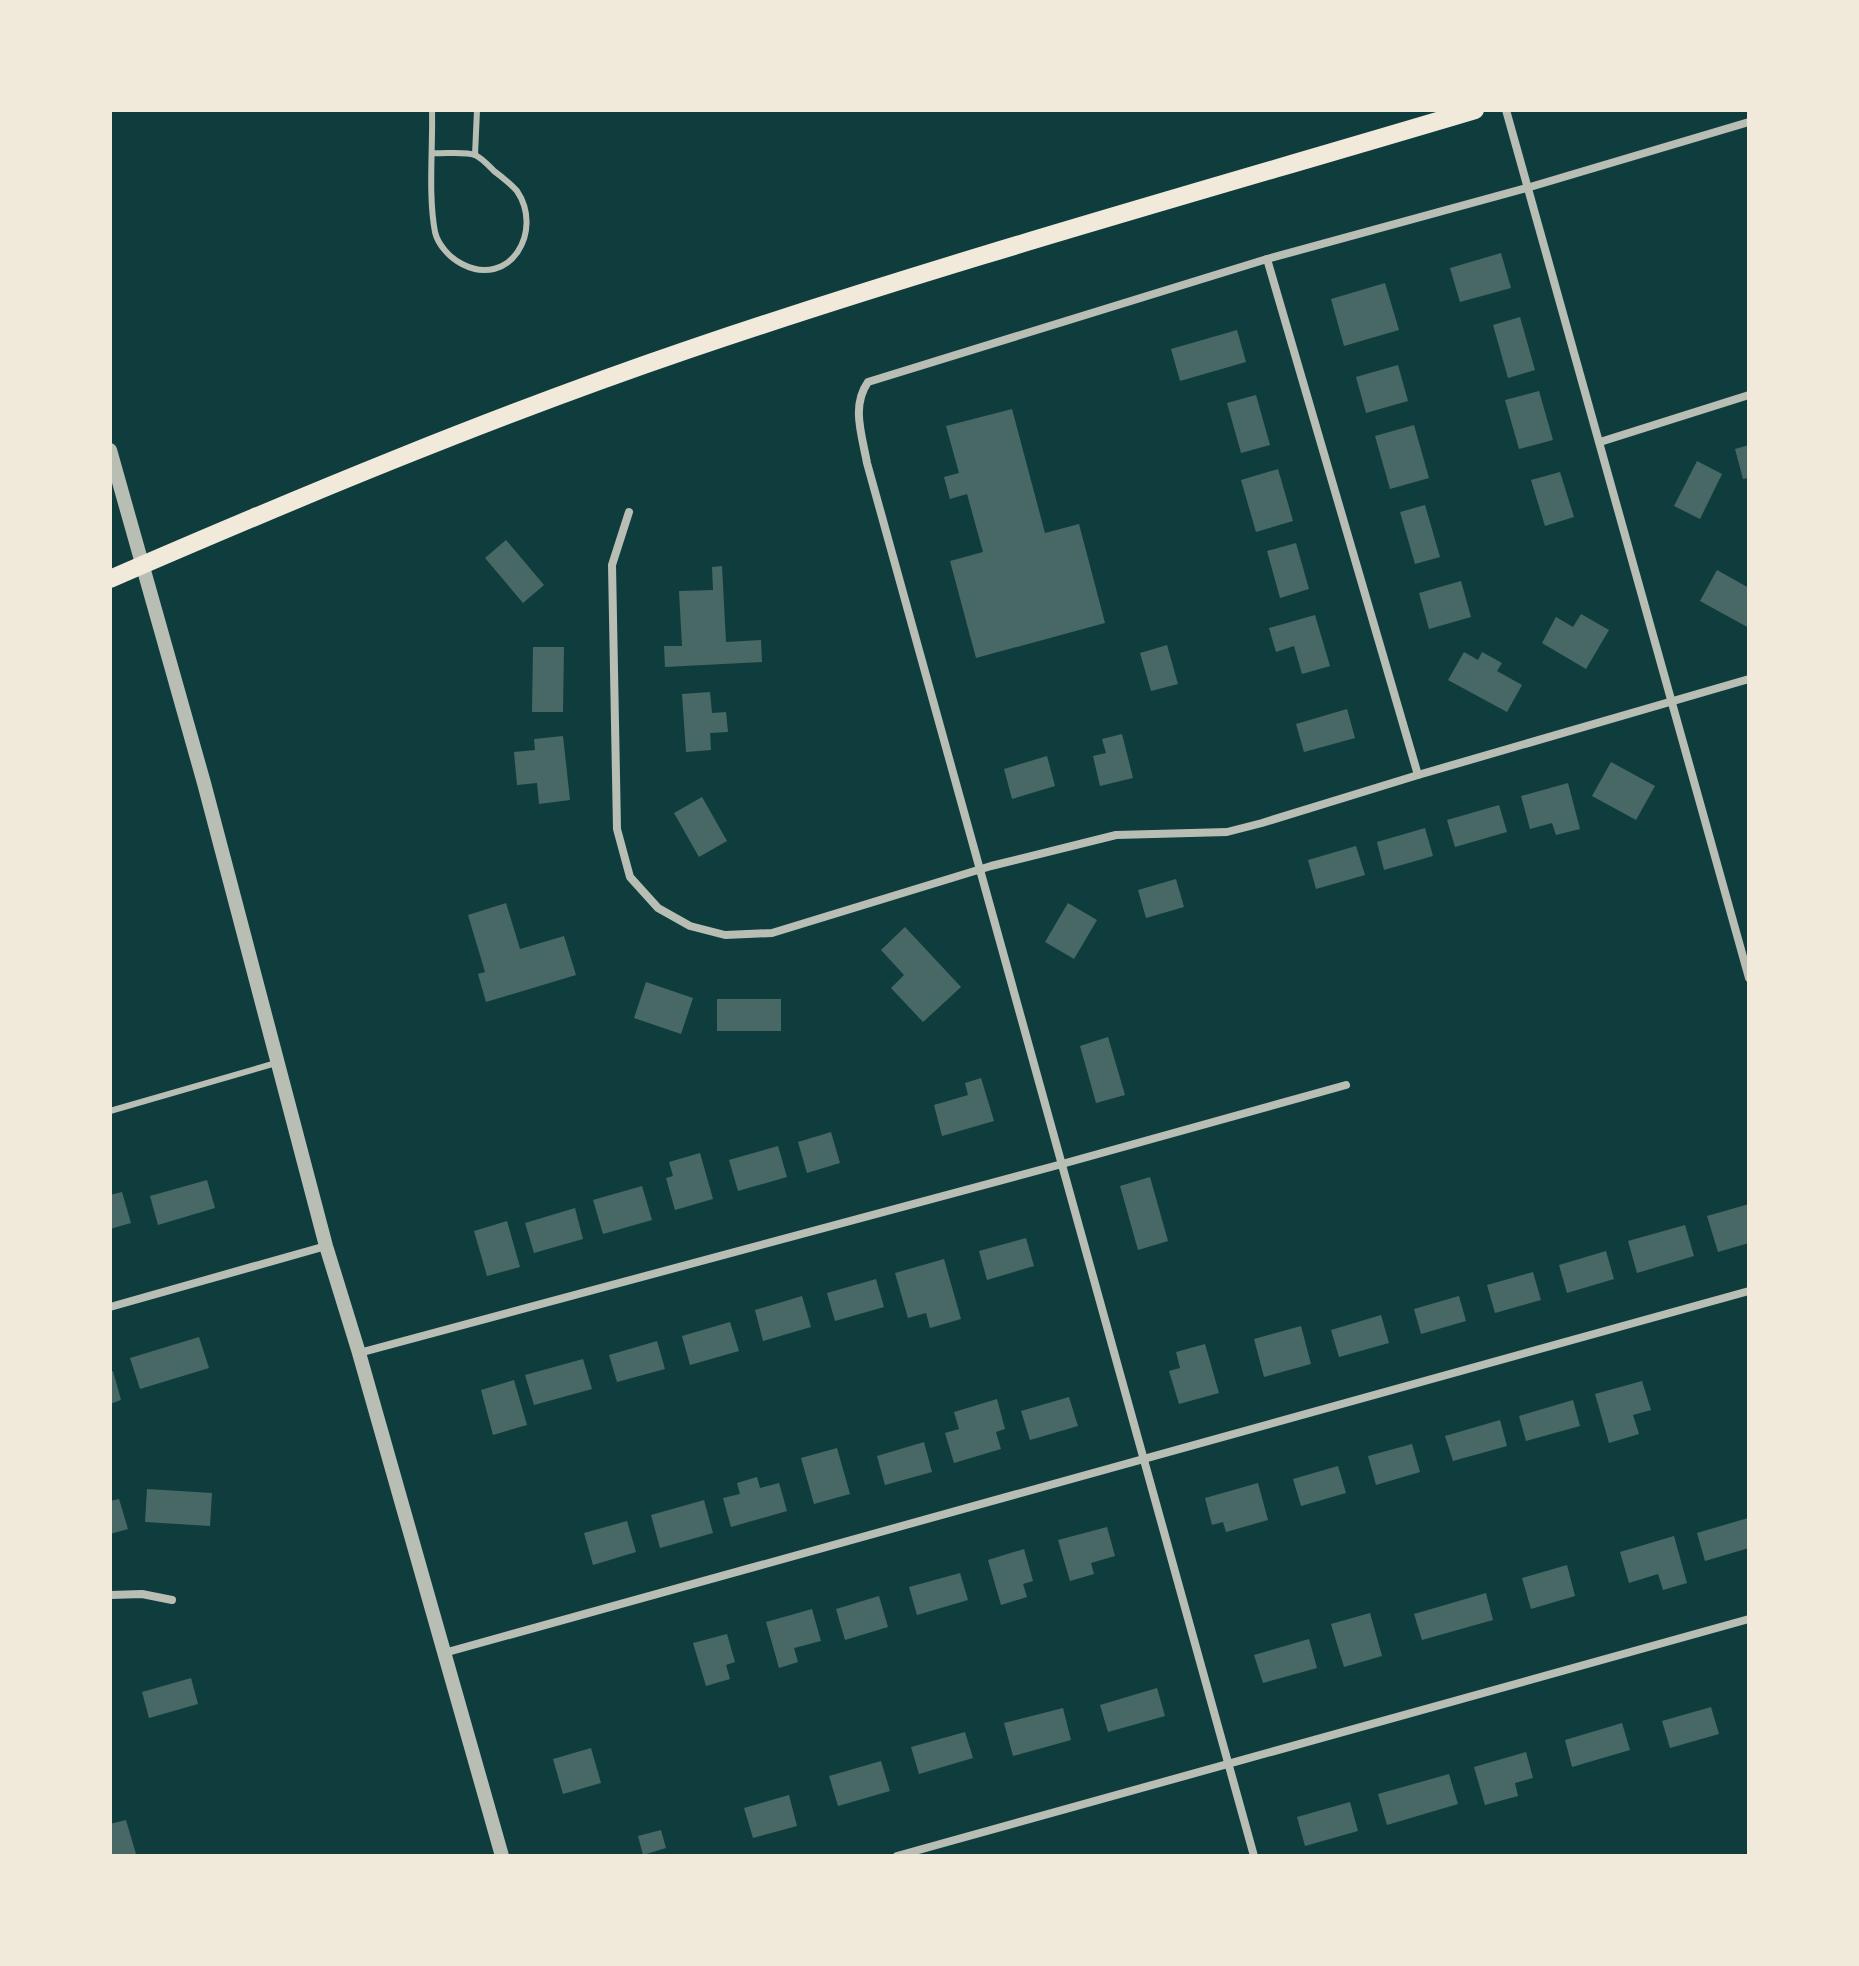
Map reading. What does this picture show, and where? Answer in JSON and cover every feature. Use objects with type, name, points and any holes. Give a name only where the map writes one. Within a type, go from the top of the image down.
[{"type":"main road","points":[[110,579],[454,437],[686,350],[927,271],[1475,110]]},
{"type":"street","points":[[1506,110],[1749,978]]},
{"type":"street","points":[[1254,1856],[867,463],[858,412],[861,393],[868,382],[1267,259],[1530,187],[1749,122]]},
{"type":"street","points":[[1267,259],[1418,775]]},
{"type":"street","points":[[1600,442],[1749,395]]},
{"type":"street","points":[[110,450],[326,1246],[502,1856]]},
{"type":"street","points":[[629,512],[612,565],[617,829],[630,877],[658,908],[690,926],[725,935],[772,933],[980,869],[1116,835],[1227,832],[1749,679]]},
{"type":"street","points":[[359,1353],[1346,1085]]},
{"type":"street","points":[[110,1307],[326,1246]]},
{"type":"street","points":[[444,1653],[1749,1291]]},
{"type":"street","points":[[110,1595],[142,1594],[172,1600]]},
{"type":"street","points":[[897,1856],[1749,1619]]},
{"type":"lane","points":[[432,110],[433,153],[435,234],[444,250],[459,263],[478,271],[497,269],[522,248],[526,228],[524,209],[517,191],[475,155],[433,153]]},
{"type":"lane","points":[[475,155],[477,110]]},
{"type":"lane","points":[[110,1111],[278,1062]]},
{"type":"building","points":[[1501,253],[1511,288],[1460,302],[1450,268]]},
{"type":"building","points":[[1385,283],[1399,330],[1344,346],[1331,299]]},
{"type":"building","points":[[1520,317],[1535,370],[1508,378],[1493,325]]},
{"type":"building","points":[[1237,330],[1246,362],[1180,381],[1171,349]]},
{"type":"building","points":[[1398,365],[1408,401],[1366,413],[1356,377]]},
{"type":"building","points":[[1539,391],[1553,440],[1519,449],[1505,400]]},
{"type":"building","points":[[1256,395],[1270,445],[1241,453],[1227,403]]},
{"type":"building","points":[[1012,409],[1045,533],[1079,524],[1105,623],[976,658],[950,561],[983,552],[967,494],[950,499],[944,477],[959,473],[946,426]]},
{"type":"building","points":[[1414,425],[1429,478],[1390,489],[1375,436]]},
{"type":"building","points":[[1749,445],[1749,478],[1743,479],[1735,449]]},
{"type":"building","points":[[1697,461],[1722,474],[1700,519],[1674,506]]},
{"type":"building","points":[[1278,469],[1293,521],[1256,532],[1241,480]]},
{"type":"building","points":[[1560,472],[1574,517],[1545,526],[1531,480]]},
{"type":"building","points":[[1425,505],[1440,557],[1415,564],[1400,512]]},
{"type":"building","points":[[506,540],[544,585],[523,603],[485,558]]},
{"type":"building","points":[[1296,543],[1309,589],[1280,598],[1267,551]]},
{"type":"building","points":[[722,566],[726,642],[761,640],[762,662],[665,667],[664,646],[682,646],[679,591],[713,590],[712,567]]},
{"type":"building","points":[[1717,570],[1749,588],[1749,628],[1700,601]]},
{"type":"building","points":[[1461,581],[1471,617],[1429,629],[1419,593]]},
{"type":"building","points":[[1581,614],[1609,630],[1586,669],[1542,643],[1556,617],[1573,627]]},
{"type":"building","points":[[1315,615],[1330,666],[1302,674],[1294,646],[1276,652],[1269,628]]},
{"type":"building","points":[[1167,645],[1178,684],[1151,691],[1140,653]]},
{"type":"building","points":[[533,647],[564,647],[563,712],[532,712]]},
{"type":"building","points":[[1464,652],[1478,660],[1482,652],[1502,663],[1497,671],[1522,685],[1507,712],[1448,680]]},
{"type":"building","points":[[710,692],[712,713],[726,712],[728,732],[710,733],[711,750],[686,752],[682,694]]},
{"type":"building","points":[[1347,709],[1355,738],[1304,752],[1296,724]]},
{"type":"building","points":[[1122,734],[1133,778],[1100,786],[1093,756],[1106,753],[1102,739]]},
{"type":"building","points":[[563,736],[570,800],[539,804],[537,783],[517,785],[514,752],[535,750],[534,739]]},
{"type":"building","points":[[1047,756],[1055,786],[1012,799],[1004,769]]},
{"type":"building","points":[[1611,762],[1655,786],[1636,820],[1592,796]]},
{"type":"building","points":[[1568,783],[1580,829],[1556,835],[1552,823],[1530,829],[1521,796]]},
{"type":"building","points":[[702,797],[727,841],[699,857],[674,813]]},
{"type":"building","points":[[1499,805],[1507,832],[1455,847],[1447,820]]},
{"type":"building","points":[[1425,828],[1433,856],[1384,870],[1377,842]]},
{"type":"building","points":[[1356,846],[1365,875],[1316,889],[1308,860]]},
{"type":"building","points":[[1176,879],[1184,907],[1146,918],[1138,890]]},
{"type":"building","points":[[506,903],[520,949],[564,936],[576,975],[486,1002],[478,974],[485,972],[468,915]]},
{"type":"building","points":[[1068,903],[1097,920],[1074,959],[1045,942]]},
{"type":"building","points":[[905,927],[961,987],[923,1022],[891,988],[904,975],[881,950]]},
{"type":"building","points":[[646,982],[693,998],[681,1034],[634,1018]]},
{"type":"building","points":[[717,999],[781,999],[781,1031],[717,1031]]},
{"type":"building","points":[[1108,1037],[1125,1095],[1096,1103],[1080,1046]]},
{"type":"building","points":[[981,1078],[994,1121],[942,1136],[934,1105],[968,1095],[965,1083]]},
{"type":"building","points":[[831,1132],[840,1163],[807,1173],[798,1142]]},
{"type":"building","points":[[778,1146],[787,1177],[738,1191],[729,1160]]},
{"type":"building","points":[[700,1153],[713,1199],[675,1210],[666,1178],[673,1176],[669,1162]]},
{"type":"building","points":[[1150,1177],[1168,1241],[1138,1250],[1120,1186]]},
{"type":"building","points":[[207,1180],[215,1208],[158,1225],[150,1196]]},
{"type":"building","points":[[642,1186],[652,1220],[603,1234],[593,1200]]},
{"type":"building","points":[[122,1192],[131,1223],[110,1229],[110,1195]]},
{"type":"building","points":[[1749,1204],[1749,1243],[1718,1252],[1707,1216]]},
{"type":"building","points":[[575,1208],[583,1239],[534,1253],[525,1223]]},
{"type":"building","points":[[507,1221],[520,1267],[487,1276],[474,1231]]},
{"type":"building","points":[[1685,1225],[1694,1256],[1637,1273],[1628,1241]]},
{"type":"building","points":[[1026,1238],[1034,1266],[987,1280],[979,1251]]},
{"type":"building","points":[[1606,1251],[1614,1279],[1567,1293],[1559,1265]]},
{"type":"building","points":[[944,1259],[961,1319],[930,1328],[926,1313],[908,1318],[895,1273]]},
{"type":"building","points":[[1533,1272],[1541,1300],[1495,1313],[1487,1285]]},
{"type":"building","points":[[876,1279],[884,1307],[835,1321],[827,1293]]},
{"type":"building","points":[[802,1296],[811,1327],[763,1341],[755,1310]]},
{"type":"building","points":[[1459,1296],[1466,1321],[1421,1334],[1414,1309]]},
{"type":"building","points":[[1381,1315],[1389,1343],[1339,1357],[1331,1330]]},
{"type":"building","points":[[730,1322],[739,1351],[690,1365],[682,1336]]},
{"type":"building","points":[[1301,1326],[1311,1364],[1264,1377],[1254,1339]]},
{"type":"building","points":[[199,1337],[209,1368],[140,1389],[130,1358]]},
{"type":"building","points":[[657,1341],[665,1369],[617,1382],[609,1355]]},
{"type":"building","points":[[1205,1344],[1219,1393],[1179,1404],[1169,1371],[1180,1368],[1176,1352]]},
{"type":"building","points":[[583,1359],[592,1389],[534,1405],[525,1375]]},
{"type":"building","points":[[113,1371],[121,1400],[110,1404],[110,1372]]},
{"type":"building","points":[[514,1380],[527,1425],[493,1435],[481,1390]]},
{"type":"building","points":[[1642,1381],[1651,1410],[1633,1415],[1639,1434],[1609,1443],[1595,1394]]},
{"type":"building","points":[[1069,1397],[1078,1426],[1030,1440],[1021,1411]]},
{"type":"building","points":[[997,1399],[1005,1429],[996,1432],[1001,1449],[954,1463],[945,1433],[959,1429],[954,1412]]},
{"type":"building","points":[[1573,1400],[1580,1426],[1526,1441],[1519,1416]]},
{"type":"building","points":[[1500,1420],[1507,1446],[1453,1461],[1445,1436]]},
{"type":"building","points":[[924,1442],[932,1472],[885,1485],[877,1456]]},
{"type":"building","points":[[1412,1444],[1420,1472],[1376,1485],[1368,1456]]},
{"type":"building","points":[[837,1448],[850,1494],[814,1504],[801,1458]]},
{"type":"building","points":[[1338,1466],[1346,1493],[1301,1506],[1293,1479]]},
{"type":"building","points":[[757,1477],[760,1488],[779,1483],[787,1511],[731,1527],[723,1498],[740,1494],[737,1483]]},
{"type":"building","points":[[1258,1483],[1268,1520],[1226,1532],[1223,1522],[1212,1525],[1205,1498]]},
{"type":"building","points":[[147,1489],[212,1493],[210,1526],[145,1522]]},
{"type":"building","points":[[119,1499],[128,1529],[110,1534],[110,1501]]},
{"type":"building","points":[[704,1500],[713,1533],[660,1548],[651,1515]]},
{"type":"building","points":[[1748,1518],[1749,1548],[1705,1561],[1697,1533]]},
{"type":"building","points":[[627,1521],[636,1552],[593,1565],[584,1533]]},
{"type":"building","points":[[1107,1527],[1115,1556],[1091,1563],[1094,1574],[1070,1581],[1058,1540]]},
{"type":"building","points":[[1674,1536],[1687,1583],[1663,1590],[1658,1574],[1629,1583],[1620,1552]]},
{"type":"building","points":[[1024,1549],[1033,1581],[1023,1584],[1027,1597],[1001,1605],[988,1560]]},
{"type":"building","points":[[1567,1565],[1575,1596],[1531,1609],[1522,1578]]},
{"type":"building","points":[[960,1573],[968,1600],[917,1615],[909,1587]]},
{"type":"building","points":[[1486,1593],[1493,1620],[1422,1640],[1414,1614]]},
{"type":"building","points":[[879,1596],[888,1627],[845,1640],[836,1609]]},
{"type":"building","points":[[812,1609],[821,1641],[794,1648],[798,1662],[779,1668],[766,1622]]},
{"type":"building","points":[[1370,1613],[1382,1656],[1344,1667],[1331,1624]]},
{"type":"building","points":[[727,1634],[735,1662],[726,1665],[730,1679],[706,1686],[693,1643]]},
{"type":"building","points":[[1309,1639],[1317,1668],[1263,1683],[1254,1655]]},
{"type":"building","points":[[191,1678],[198,1704],[149,1718],[142,1692]]},
{"type":"building","points":[[1157,1688],[1165,1716],[1108,1732],[1100,1705]]},
{"type":"building","points":[[1711,1707],[1719,1734],[1670,1748],[1662,1721]]},
{"type":"building","points":[[1063,1708],[1071,1740],[1013,1756],[1004,1723]]},
{"type":"building","points":[[1622,1723],[1630,1750],[1572,1767],[1565,1740]]},
{"type":"building","points":[[965,1732],[973,1758],[919,1774],[911,1747]]},
{"type":"building","points":[[591,1748],[601,1783],[563,1794],[553,1759]]},
{"type":"building","points":[[1526,1752],[1533,1778],[1515,1783],[1518,1796],[1485,1805],[1474,1767]]},
{"type":"building","points":[[881,1761],[890,1791],[838,1806],[829,1776]]},
{"type":"building","points":[[1449,1774],[1458,1804],[1387,1825],[1378,1794]]},
{"type":"building","points":[[789,1795],[797,1826],[753,1838],[744,1808]]},
{"type":"building","points":[[1350,1802],[1358,1831],[1305,1846],[1297,1817]]},
{"type":"building","points":[[126,1820],[136,1854],[110,1856],[110,1824]]},
{"type":"building","points":[[661,1830],[666,1848],[643,1855],[638,1836]]}]
